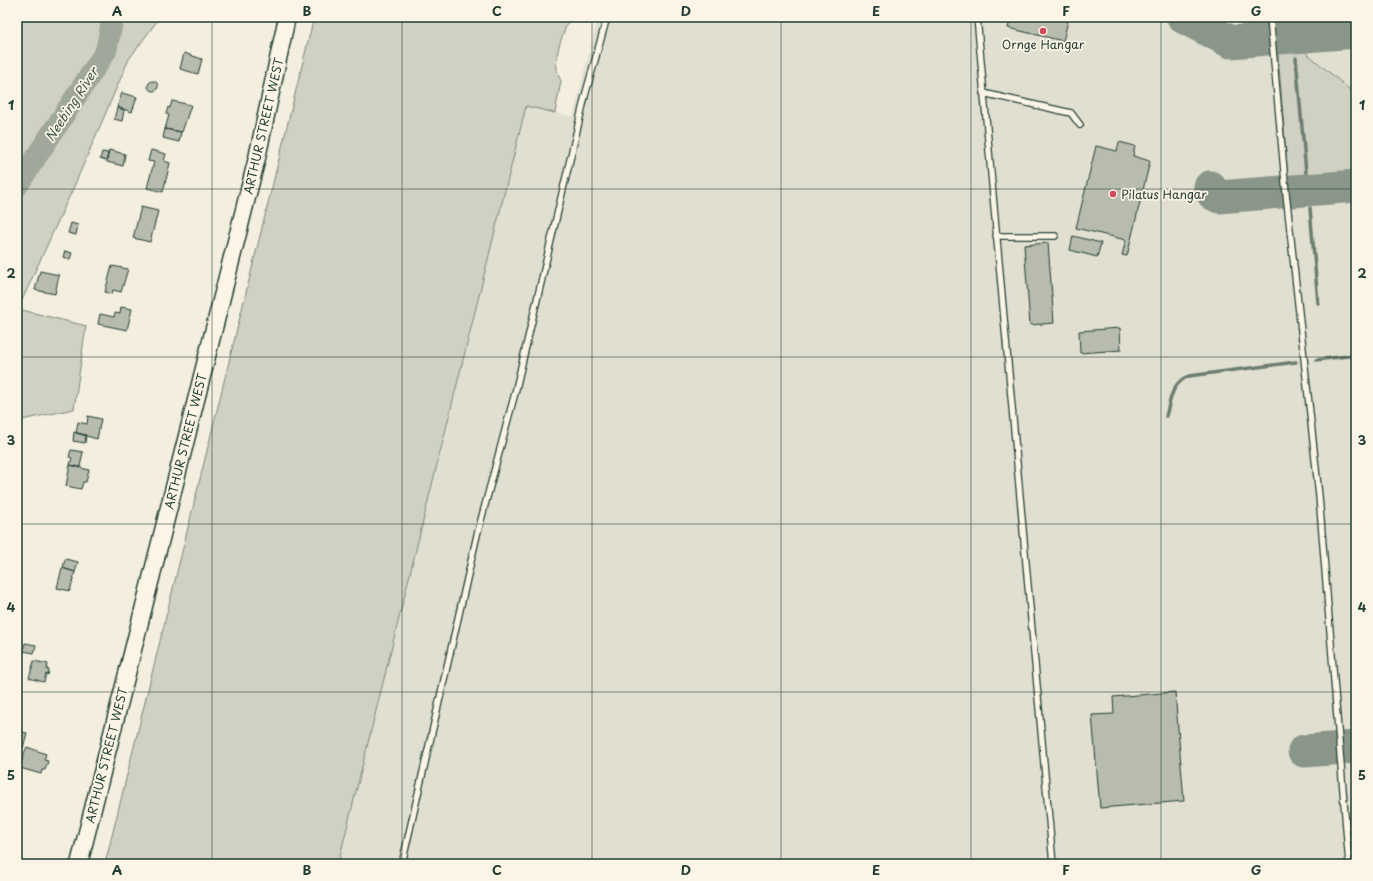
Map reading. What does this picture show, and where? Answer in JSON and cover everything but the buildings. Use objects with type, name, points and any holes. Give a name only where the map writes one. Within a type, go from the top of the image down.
[{"type":"main road","name":"ARTHUR STREET WEST","points":[[79,864],[257,158],[287,17]]},
{"type":"lane","points":[[402,864],[478,536],[515,393],[586,96],[607,17]]},
{"type":"lane","points":[[977,17],[1053,864]]},
{"type":"lane","points":[[1270,17],[1286,193],[1320,496],[1349,864]]},
{"type":"lane","points":[[983,93],[1071,113],[1080,125]]},
{"type":"lane","points":[[996,236],[1055,236]]},
{"type":"shaded area","points":[[17,17],[160,17],[129,59],[75,184],[18,309],[86,326],[74,409],[17,421]]},
{"type":"shaded area","points":[[314,17],[570,17],[558,49],[557,65],[561,81],[555,113],[526,106],[338,864],[105,864]]},
{"type":"shaded area","points":[[598,17],[1356,17],[1356,864],[338,864],[526,106],[573,117]]},
{"type":"shaded area","points":[[1275,17],[1307,17],[1302,23],[1276,25]]},
{"type":"shaded area","points":[[1304,51],[1356,95],[1356,167],[1344,175],[1288,180],[1278,53]]},
{"type":"waterway","name":"Neebing River","points":[[17,186],[106,51],[113,17]]},
{"type":"waterway","points":[[1296,58],[1306,173]]},
{"type":"waterway","points":[[1310,208],[1318,303]]},
{"type":"waterway","points":[[1316,360],[1356,355]]},
{"type":"waterway","points":[[1166,416],[1175,387],[1183,379],[1189,376],[1296,362]]},
{"type":"taxiway","points":[[1183,17],[1231,42],[1356,32]]},
{"type":"taxiway","points":[[1210,187],[1213,194],[1219,197],[1356,186]]},
{"type":"taxiway","points":[[1304,751],[1356,747]]},
{"type":"place","name":"Ornge Hangar","points":[[1043,31]]},
{"type":"place","name":"Pilatus Hangar","points":[[1113,194]]}]
